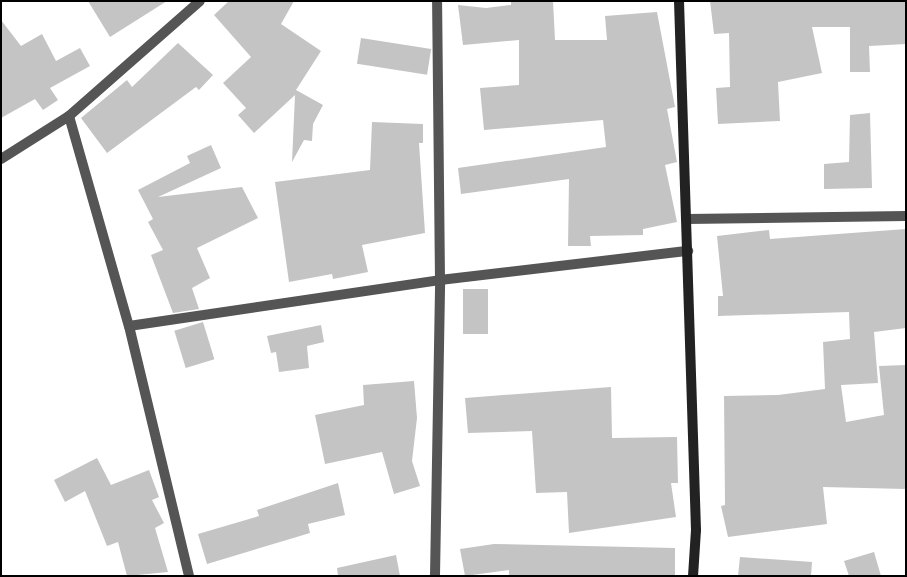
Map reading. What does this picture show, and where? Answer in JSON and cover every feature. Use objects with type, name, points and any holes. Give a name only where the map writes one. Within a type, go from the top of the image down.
[{"type":"street","points":[[1,160],[69,116],[200,1]]},
{"type":"street","points":[[435,576],[440,280],[437,1]]},
{"type":"street","points":[[679,1],[696,530],[693,576]]},
{"type":"street","points":[[69,116],[129,326],[188,576]]},
{"type":"street","points":[[687,219],[906,216]]},
{"type":"street","points":[[129,326],[440,280],[688,251]]},
{"type":"building","points":[[88,1],[167,1],[110,37]]},
{"type":"building","points":[[229,1],[294,1],[281,24],[321,51],[296,90],[323,105],[313,124],[312,141],[304,140],[292,162],[295,95],[254,133],[238,115],[246,108],[223,83],[251,57],[214,15]]},
{"type":"building","points":[[511,1],[553,1],[555,40],[607,40],[605,16],[657,12],[675,107],[667,109],[677,162],[665,165],[677,222],[643,229],[643,235],[590,236],[591,246],[568,246],[569,179],[461,194],[458,168],[606,147],[603,120],[484,130],[480,88],[519,85],[519,40],[463,45],[458,5],[486,8],[511,5]]},
{"type":"building","points":[[710,1],[906,1],[906,44],[869,46],[870,72],[850,72],[850,27],[812,27],[822,73],[778,82],[780,121],[718,124],[716,88],[730,87],[729,33],[714,34]]},
{"type":"building","points":[[1,20],[21,46],[42,34],[56,61],[80,48],[90,66],[50,88],[58,100],[43,110],[35,99],[1,118]]},
{"type":"building","points":[[361,38],[431,49],[427,75],[357,64]]},
{"type":"building","points":[[178,43],[213,75],[199,90],[196,87],[107,153],[81,118],[127,80],[132,87]]},
{"type":"building","points":[[870,113],[872,188],[824,189],[824,164],[849,162],[850,115]]},
{"type":"building","points":[[372,122],[423,124],[423,143],[419,143],[425,233],[362,245],[368,272],[333,279],[332,274],[289,282],[275,182],[370,170]]},
{"type":"building","points":[[211,145],[221,168],[158,197],[242,187],[258,218],[197,248],[210,278],[192,288],[199,309],[173,313],[151,255],[163,250],[148,222],[153,219],[138,190],[190,163],[187,156]]},
{"type":"building","points":[[906,229],[906,328],[874,332],[878,383],[841,385],[846,422],[884,415],[879,366],[906,365],[906,489],[823,487],[827,524],[728,537],[721,506],[725,505],[724,396],[778,395],[825,389],[823,342],[850,339],[849,312],[718,316],[718,296],[723,296],[717,236],[769,230],[770,239]]},
{"type":"building","points":[[463,289],[488,289],[488,334],[463,334]]},
{"type":"building","points":[[203,322],[214,359],[186,368],[174,331]]},
{"type":"building","points":[[321,325],[324,342],[307,346],[309,368],[279,372],[276,352],[271,353],[267,336]]},
{"type":"building","points":[[414,381],[417,418],[412,461],[420,486],[394,494],[382,452],[325,464],[315,415],[364,405],[363,385]]},
{"type":"building","points":[[611,387],[612,438],[677,437],[678,483],[671,483],[676,517],[569,533],[567,492],[536,493],[532,431],[468,433],[465,398]]},
{"type":"building","points":[[97,458],[111,485],[149,470],[159,497],[152,500],[164,523],[155,528],[168,572],[127,576],[118,542],[107,546],[85,491],[65,502],[54,480]]},
{"type":"building","points":[[338,483],[345,515],[308,524],[310,533],[207,564],[198,534],[259,516],[257,510]]},
{"type":"building","points":[[494,544],[675,548],[675,576],[509,576],[509,570],[465,576],[460,549]]},
{"type":"building","points":[[874,552],[881,576],[849,576],[844,561]]},
{"type":"building","points":[[396,555],[400,576],[338,576],[337,568]]},
{"type":"building","points":[[740,557],[812,562],[811,576],[738,576]]}]
